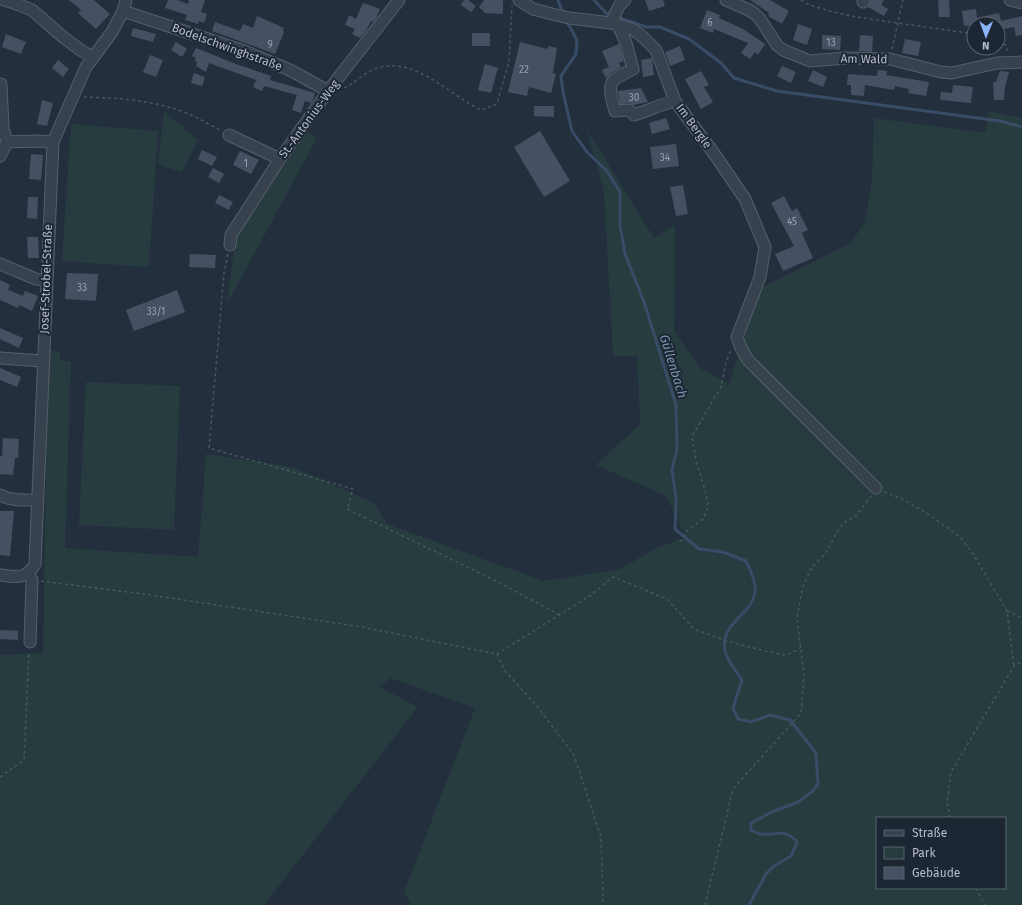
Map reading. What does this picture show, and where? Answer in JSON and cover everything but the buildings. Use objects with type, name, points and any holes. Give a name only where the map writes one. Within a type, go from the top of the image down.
[{"type":"street","points":[[4,0],[32,10],[68,41],[92,57]]},
{"type":"street","name":"St.-Antonius-Weg","points":[[230,245],[231,234],[280,159],[328,91],[399,0]]},
{"type":"street","name":"Am Wald","points":[[726,0],[755,14],[783,50],[808,60],[860,58],[890,59],[941,72],[952,73],[1008,62],[1022,62]]},
{"type":"street","points":[[1010,0],[1022,3]]},
{"type":"street","name":"Im Bergle","points":[[515,2],[533,9],[569,18],[614,23],[632,30],[644,37],[656,50],[675,101],[745,199],[765,247],[760,277],[737,337]]},
{"type":"street","points":[[621,4],[614,23],[626,43],[633,69],[611,84],[611,99],[615,111],[629,110],[634,115],[675,101]]},
{"type":"street","name":"Josef-Strobel-Straße","points":[[30,576],[31,570],[35,564],[53,142],[86,67],[112,32],[124,5]]},
{"type":"street","name":"Bodelschwinghstraße","points":[[124,5],[290,70],[328,91]]},
{"type":"street","points":[[0,84],[3,128],[7,142],[0,156]]},
{"type":"street","points":[[229,135],[280,159]]},
{"type":"street","points":[[7,142],[38,140],[53,142]]},
{"type":"street","points":[[0,264],[46,281]]},
{"type":"street","points":[[737,337],[748,360],[876,488]]},
{"type":"street","points":[[0,358],[43,361]]},
{"type":"street","points":[[0,495],[5,498],[37,500]]},
{"type":"street","points":[[0,575],[30,576],[30,642]]},
{"type":"path","points":[[801,0],[829,11],[857,17],[966,33]]},
{"type":"path","points":[[890,59],[902,0]]},
{"type":"path","points":[[328,91],[346,88],[370,71],[389,65],[411,68],[432,79],[468,104],[482,110],[497,104],[509,61],[515,2]]},
{"type":"path","points":[[1006,45],[1008,49],[1008,62]]},
{"type":"path","points":[[72,96],[116,98],[153,103],[185,112],[229,135]]},
{"type":"path","points":[[230,245],[224,273],[209,448],[353,489],[347,510],[492,579],[560,614]]},
{"type":"path","points":[[680,542],[687,531],[703,519],[708,507],[706,492],[696,461],[692,436],[721,387],[726,362],[737,337]]},
{"type":"path","points":[[705,905],[733,789],[801,713],[804,675],[797,617],[803,586],[812,568],[825,554],[838,530],[845,522],[855,517],[876,488],[900,498],[926,512],[959,536],[972,552],[1007,612],[1014,666]]},
{"type":"path","points":[[30,576],[362,627],[496,654],[591,595],[613,577],[667,599],[694,629],[730,642],[782,655],[792,653],[801,647]]},
{"type":"path","points":[[1007,612],[1022,618]]},
{"type":"path","points":[[0,777],[24,760],[30,642]]},
{"type":"path","points":[[496,654],[505,671],[536,704],[574,755],[601,837],[603,905]]},
{"type":"path","points":[[950,817],[947,802],[951,772],[1014,666],[1022,662]]},
{"type":"path","points":[[977,889],[985,905]]},
{"type":"green space","points":[[164,111],[198,140],[182,172],[158,165]]},
{"type":"green space","points":[[989,111],[1022,118],[1022,905],[411,905],[404,892],[475,708],[390,678],[379,687],[418,707],[264,905],[0,905],[0,655],[43,653],[48,351],[60,351],[60,361],[71,361],[65,548],[198,557],[206,454],[293,467],[374,503],[387,524],[544,581],[621,569],[652,550],[686,537],[666,496],[596,465],[640,424],[637,356],[613,356],[604,191],[587,130],[654,238],[675,225],[674,331],[700,368],[729,384],[759,289],[851,243],[865,222],[872,180],[874,118],[985,133]]},
{"type":"green space","points":[[71,124],[158,131],[149,267],[62,261]]},
{"type":"green space","points":[[308,131],[317,138],[227,304],[236,235]]},
{"type":"green space","points":[[86,382],[180,386],[174,530],[79,525]]},
{"type":"waterway","name":"Güllenbach","points":[[558,0],[563,13]]},
{"type":"waterway","points":[[594,0],[606,13],[646,27],[660,27],[689,39],[721,63],[734,78],[777,91],[1000,121],[1022,127]]},
{"type":"waterway","name":"Güllenbach","points":[[566,20],[577,40],[576,54],[561,76],[572,131],[587,152],[607,171],[620,192],[620,225],[625,254],[644,302],[676,405],[677,449],[672,470],[676,498],[675,529],[699,549],[723,552],[746,561],[754,581],[755,593],[752,601],[748,608],[731,626],[724,641],[728,659],[742,680],[733,708],[738,719],[751,722],[770,715],[790,720],[816,753],[818,784],[813,791],[798,802],[772,812],[751,823],[751,830],[759,834],[784,833],[793,837],[797,842],[791,856],[774,866],[766,874],[749,905]]}]
